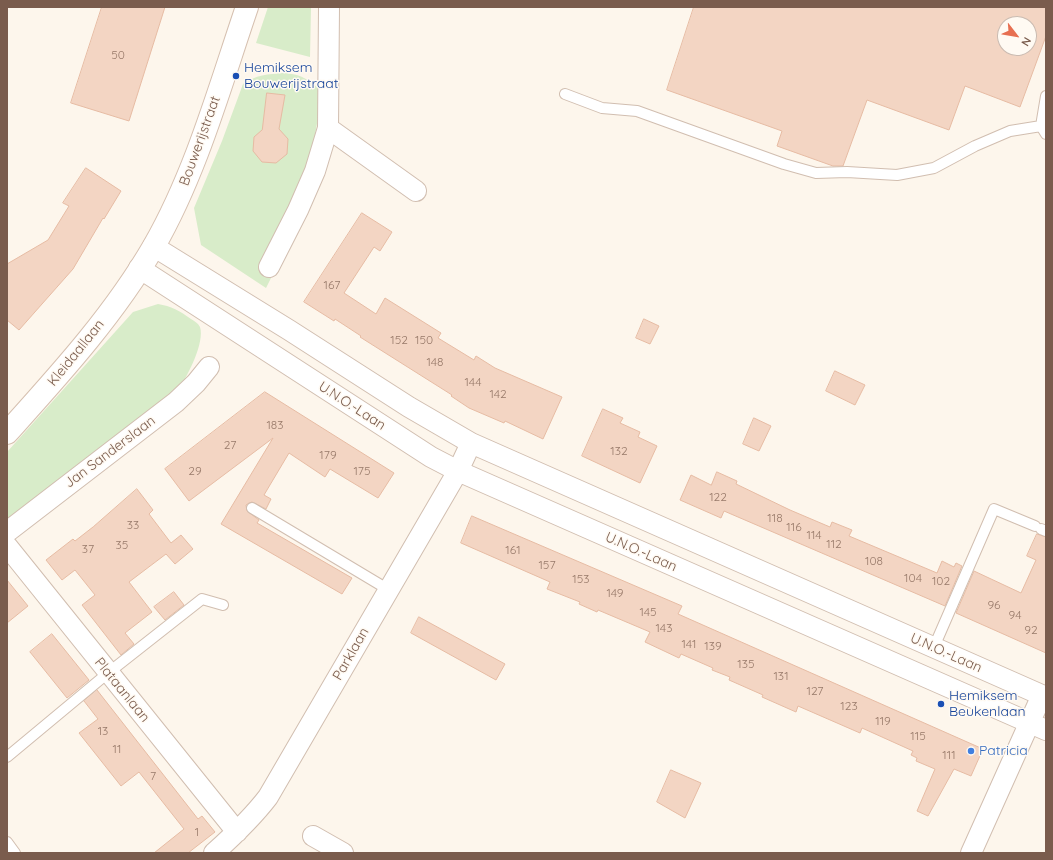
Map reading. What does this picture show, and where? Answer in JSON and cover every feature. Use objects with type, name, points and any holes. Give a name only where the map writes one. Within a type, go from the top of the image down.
[{"type":"street","name":"Bouwerijstraat","points":[[139,268],[154,246],[176,203],[191,168],[247,7]]},
{"type":"street","points":[[269,267],[298,210],[312,177],[328,128],[329,7]]},
{"type":"street","points":[[328,128],[416,191]]},
{"type":"street","name":"U.N.O.-Laan","points":[[154,246],[409,407],[471,443],[1044,696]]},
{"type":"street","name":"U.N.O.-Laan","points":[[139,268],[431,457],[458,471],[1038,727]]},
{"type":"street","name":"Kleidaallaan","points":[[7,433],[71,362],[115,305],[139,268]]},
{"type":"street","points":[[252,342],[269,318]]},
{"type":"street","name":"Jan Sanderslaan","points":[[7,532],[176,402],[196,383],[209,367]]},
{"type":"street","name":"Parklaan","points":[[214,853],[254,815],[268,797],[458,471],[471,443]]},
{"type":"street","name":"Plataanlaan","points":[[7,546],[237,832]]},
{"type":"street","points":[[971,853],[1038,727],[1044,696]]},
{"type":"street","points":[[312,836],[343,853]]},
{"type":"lane","points":[[565,94],[602,108],[637,111],[784,164],[816,173],[847,172],[897,175],[934,168],[975,146],[1010,131],[1044,130],[1046,96]]},
{"type":"lane","points":[[252,508],[389,590]]},
{"type":"lane","points":[[934,647],[994,509],[1041,529]]},
{"type":"lane","points":[[7,757],[108,673],[202,599],[223,605]]},
{"type":"lane","points":[[7,842],[16,853]]},
{"type":"green space","points":[[268,7],[311,7],[310,57],[256,43]]},
{"type":"green space","points":[[283,73],[302,77],[318,88],[318,117],[314,142],[308,163],[262,272],[271,278],[266,288],[201,245],[194,208],[222,141],[243,84],[257,77]]},
{"type":"green space","points":[[158,304],[179,311],[196,322],[200,327],[200,341],[195,358],[180,387],[7,521],[7,452],[133,312]]},
{"type":"building","points":[[102,7],[165,7],[129,121],[71,103]]},
{"type":"building","points":[[694,7],[1046,7],[1046,36],[1020,107],[965,86],[949,130],[867,100],[843,166],[833,166],[777,146],[782,131],[667,90]]},
{"type":"building","points":[[267,93],[285,95],[279,129],[288,139],[287,154],[276,163],[262,162],[253,151],[254,137],[262,130]]},
{"type":"building","points":[[86,168],[121,191],[73,269],[19,330],[7,320],[7,264],[48,240],[69,206],[63,203]]},
{"type":"building","points":[[362,213],[392,232],[380,251],[374,247],[344,293],[376,314],[385,298],[441,333],[438,338],[474,360],[476,356],[495,368],[562,397],[543,439],[505,421],[504,423],[469,408],[451,396],[452,395],[360,337],[361,336],[335,319],[334,321],[304,302]]},
{"type":"building","points":[[644,319],[659,326],[650,344],[636,338]]},
{"type":"building","points":[[835,371],[865,385],[855,405],[826,391]]},
{"type":"building","points":[[265,392],[394,473],[378,498],[330,469],[325,477],[289,453],[264,495],[271,499],[266,509],[252,502],[246,505],[247,511],[259,520],[257,523],[352,578],[342,594],[221,524],[273,438],[189,501],[165,469]]},
{"type":"building","points":[[603,409],[623,418],[620,423],[640,432],[638,437],[657,446],[640,483],[582,456]]},
{"type":"building","points":[[754,418],[771,426],[759,451],[743,444]]},
{"type":"building","points":[[717,472],[737,481],[736,484],[790,510],[830,527],[832,522],[852,530],[849,536],[937,573],[942,561],[954,567],[956,563],[962,566],[945,606],[724,511],[721,518],[680,500],[691,475],[711,485]]},
{"type":"building","points":[[137,489],[153,510],[149,514],[171,543],[181,535],[193,549],[175,564],[166,554],[129,582],[152,612],[125,633],[134,644],[121,655],[82,605],[95,595],[75,570],[62,580],[46,560],[73,539],[75,541],[93,527]]},
{"type":"building","points":[[472,516],[682,606],[678,614],[983,749],[971,776],[954,769],[928,816],[917,811],[935,769],[916,761],[917,758],[911,755],[913,751],[862,728],[860,733],[798,706],[796,712],[729,680],[730,677],[712,670],[713,668],[681,654],[679,658],[645,642],[650,632],[598,610],[597,612],[579,604],[580,602],[547,589],[550,582],[461,543]]},
{"type":"building","points":[[1037,534],[1046,537],[1046,653],[956,613],[974,571],[1021,593],[1036,560],[1027,556]]},
{"type":"building","points":[[7,580],[28,606],[7,623]]},
{"type":"building","points":[[174,592],[184,605],[165,620],[154,607]]},
{"type":"building","points":[[419,617],[505,664],[496,680],[411,633]]},
{"type":"building","points":[[52,634],[89,680],[67,698],[30,652]]},
{"type":"building","points":[[97,690],[198,819],[202,816],[215,832],[188,853],[154,853],[184,829],[139,772],[121,786],[79,733],[98,719],[84,701]]},
{"type":"building","points":[[671,770],[701,783],[685,818],[657,802]]},
{"type":"place","name":"Hemiksem Bouwerijstraat","points":[[236,76]]},
{"type":"place","name":"Hemiksem Beukenlaan","points":[[941,704]]},
{"type":"place","name":"Patricia","points":[[971,751]]}]
